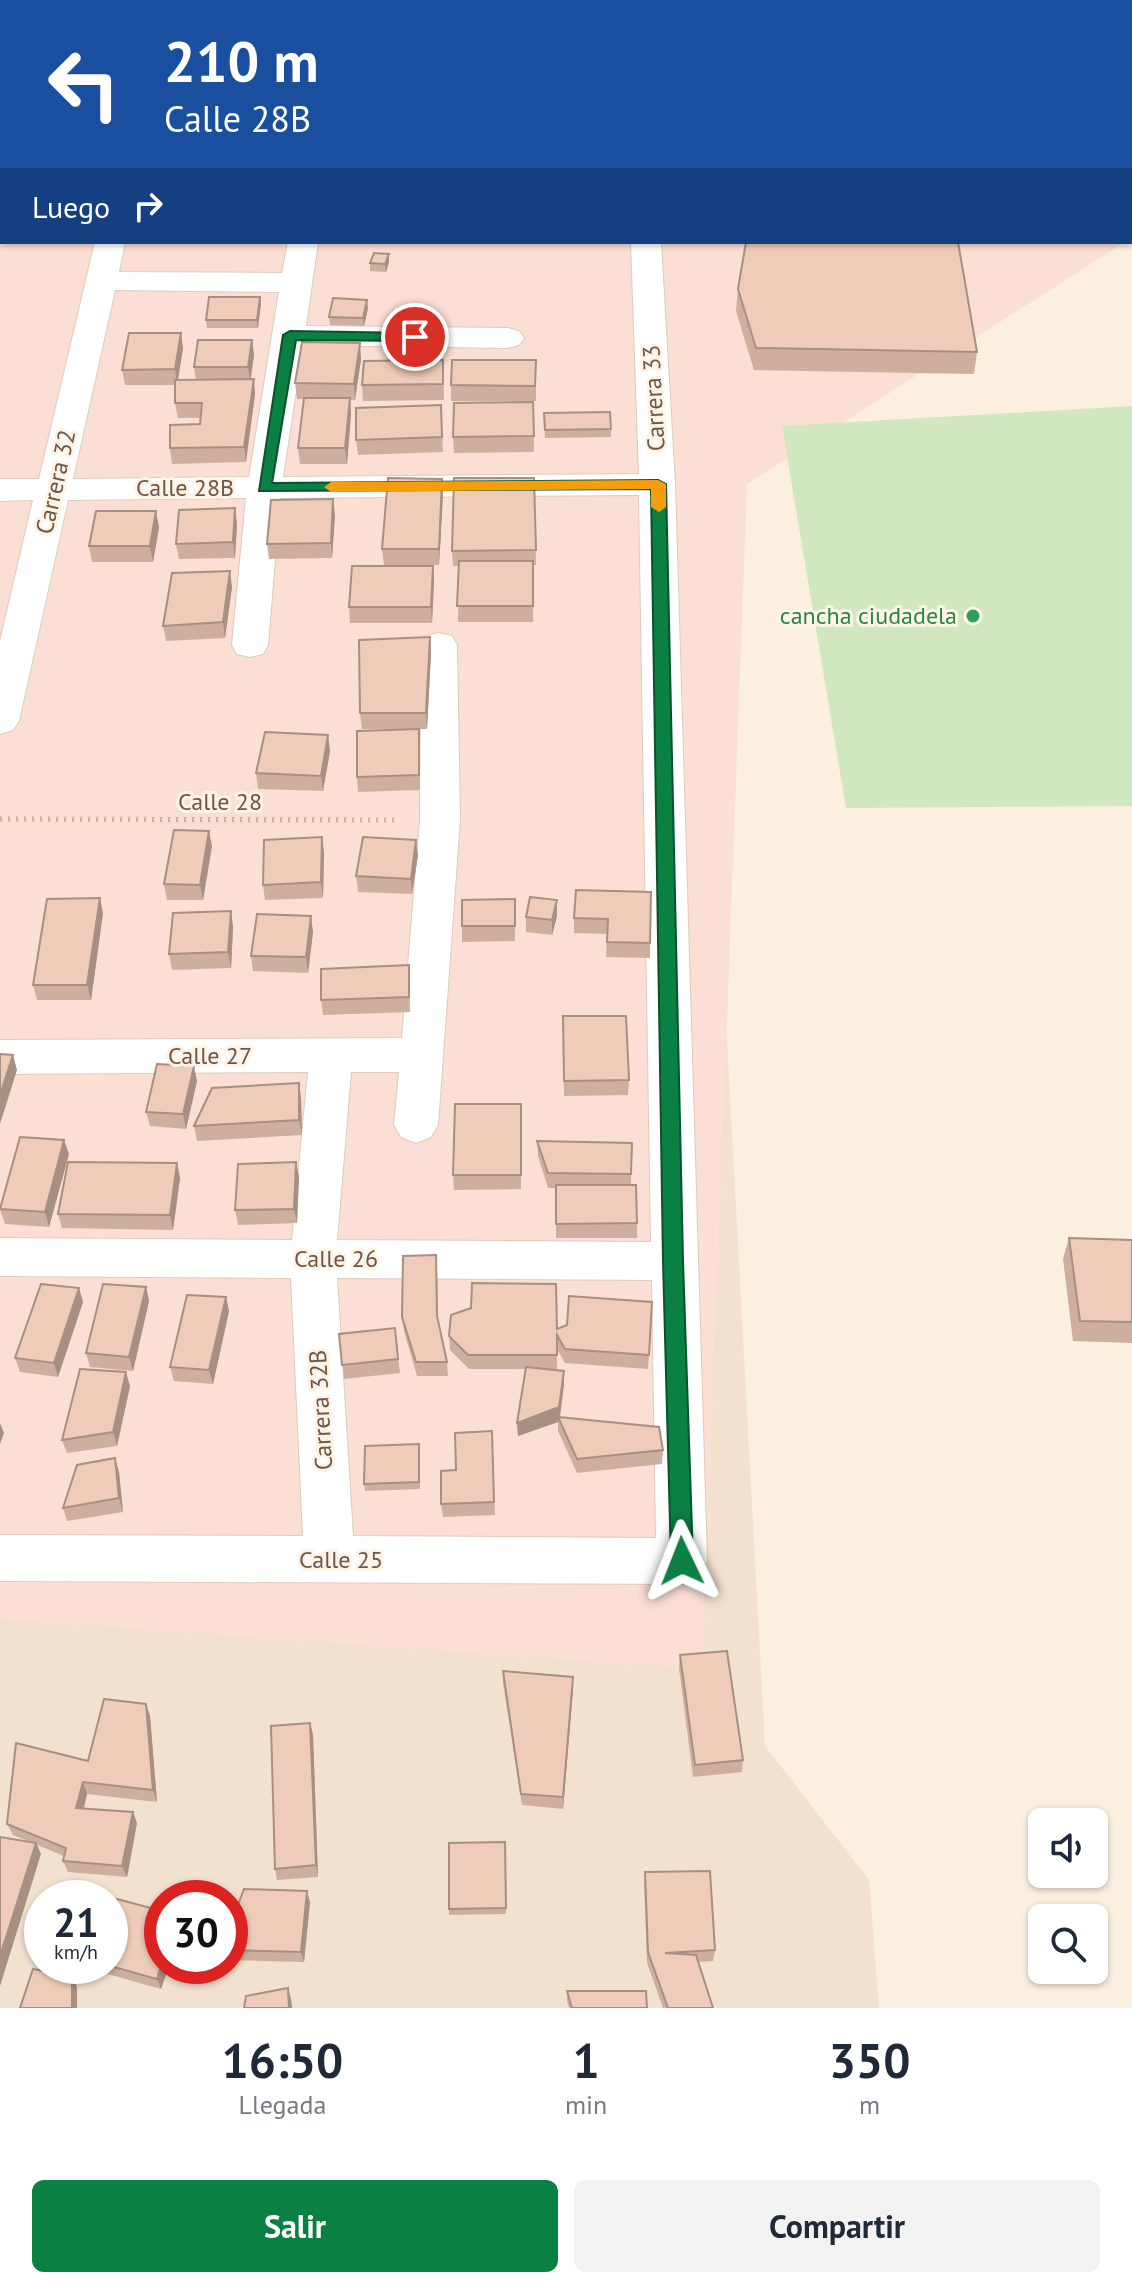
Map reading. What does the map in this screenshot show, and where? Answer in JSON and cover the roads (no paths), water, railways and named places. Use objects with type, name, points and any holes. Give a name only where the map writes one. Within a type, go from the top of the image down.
[{"type":"street","name":"Carrera 32","points":[[0,721],[110,244]]},
{"type":"street","points":[[250,645],[264,488],[303,244]]},
{"type":"street","name":"Carrera 33","points":[[646,244],[658,484],[682,1561]]},
{"type":"street","points":[[101,281],[298,283]]},
{"type":"street","points":[[290,335],[508,338]]},
{"type":"street","name":"Calle 28B","points":[[0,490],[658,484]]},
{"type":"street","points":[[416,1125],[419,1055],[440,820],[439,645]]},
{"type":"street","name":"Carrera 32B","points":[[329,1560],[313,1259],[331,1055]]},
{"type":"street","name":"Calle 27","points":[[0,1057],[419,1055]]},
{"type":"street","name":"Calle 26","points":[[0,1257],[673,1261]]},
{"type":"street","name":"Calle 25","points":[[0,1558],[682,1561]]},
{"type":"place","name":"cancha ciudadela","points":[[973,616]]}]
